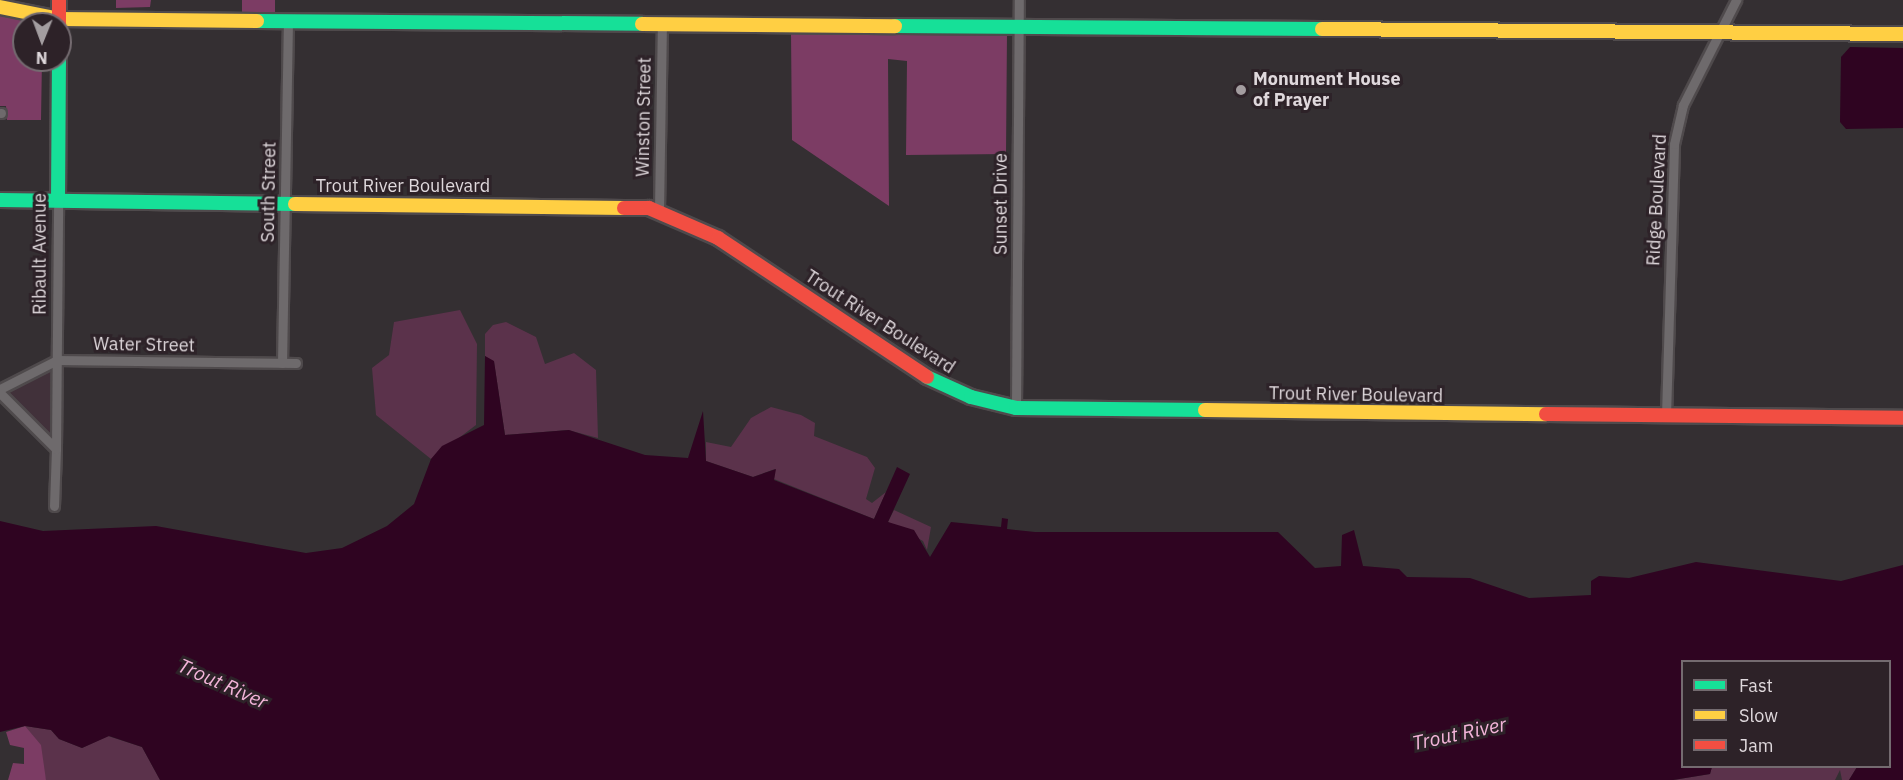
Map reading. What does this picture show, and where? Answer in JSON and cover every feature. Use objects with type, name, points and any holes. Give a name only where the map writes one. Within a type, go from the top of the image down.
[{"type":"street","name":"Sunset Drive","points":[[1016,408],[1018,0]]},
{"type":"street","name":"Ridge Boulevard","points":[[1666,416],[1674,144],[1683,105],[1736,0]]},
{"type":"street","points":[[0,7],[21,12]]},
{"type":"street","points":[[72,21],[1903,34]]},
{"type":"street","name":"South Street","points":[[282,363],[288,21]]},
{"type":"street","name":"Winston Street","points":[[659,210],[662,24]]},
{"type":"street","name":"Ribault Avenue","points":[[54,506],[59,72]]},
{"type":"street","name":"Trout River Boulevard","points":[[0,200],[659,210],[718,238],[927,377],[971,397],[1016,408],[1903,418]]},
{"type":"street","name":"Water Street","points":[[0,391],[57,360],[296,363]]},
{"type":"street","points":[[0,391],[56,449]]},
{"type":"shaded area","points":[[116,0],[151,0],[150,7],[116,8]]},
{"type":"shaded area","points":[[242,0],[275,0],[275,12],[242,12]]},
{"type":"shaded area","points":[[0,12],[12,16],[12,72],[42,72],[41,120],[7,120],[6,106],[0,106]]},
{"type":"shaded area","points":[[1007,33],[1006,154],[906,155],[907,61],[888,59],[889,206],[792,140],[791,34]]},
{"type":"shaded area","points":[[460,310],[477,344],[476,425],[431,459],[376,415],[372,368],[389,355],[394,322]]},
{"type":"shaded area","points":[[506,322],[536,337],[545,364],[574,353],[596,370],[598,438],[568,430],[505,435],[494,362],[485,356],[485,334],[493,325]]},
{"type":"shaded area","points":[[49,368],[53,374],[51,438],[6,391]]},
{"type":"shaded area","points":[[771,407],[801,415],[815,423],[814,436],[867,457],[875,468],[866,499],[872,503],[886,492],[874,519],[774,479],[775,469],[753,477],[706,461],[706,442],[731,447],[751,418]]},
{"type":"shaded area","points":[[894,510],[931,527],[927,550],[923,541],[888,522]]},
{"type":"shaded area","points":[[25,726],[51,730],[59,739],[82,748],[108,736],[142,747],[160,780],[46,780]]},
{"type":"shaded area","points":[[25,726],[41,745],[46,780],[8,780],[13,763],[24,764],[24,748],[10,745],[6,732]]},
{"type":"shaded area","points":[[1712,768],[1856,768],[1849,780],[1842,780],[1840,770],[1835,780],[1673,780],[1710,774]]},
{"type":"water","points":[[1850,47],[1903,48],[1903,128],[1846,129],[1840,122],[1841,57]]},
{"type":"water","name":"Trout River","points":[[485,356],[494,361],[505,435],[569,430],[645,455],[688,458],[703,411],[706,461],[753,477],[776,469],[774,480],[874,519],[897,467],[910,474],[888,522],[914,530],[930,557],[951,522],[1001,527],[1002,518],[1008,519],[1007,529],[1035,532],[1278,532],[1315,568],[1341,566],[1342,535],[1354,530],[1363,566],[1399,569],[1407,577],[1470,578],[1529,598],[1591,595],[1591,581],[1599,576],[1629,578],[1696,562],[1841,581],[1903,565],[1903,780],[1849,780],[1856,768],[1891,768],[1891,660],[1681,660],[1681,768],[1712,768],[1710,774],[1673,780],[160,780],[142,747],[109,736],[82,748],[59,739],[51,730],[25,726],[0,732],[0,521],[43,531],[156,526],[306,553],[342,548],[387,526],[414,504],[431,459],[442,446],[484,425]]},
{"type":"traffic: fast","points":[[257,21],[642,24]]},
{"type":"traffic: fast","points":[[895,26],[1322,29]]},
{"type":"traffic: fast","points":[[58,200],[59,72]]},
{"type":"traffic: fast","points":[[0,200],[295,204]]},
{"type":"traffic: fast","points":[[927,377],[971,397],[1016,408],[1205,410]]},
{"type":"traffic: slow","points":[[0,7],[59,19],[257,21]]},
{"type":"traffic: slow","points":[[642,24],[895,26]]},
{"type":"traffic: slow","points":[[1322,29],[1903,34]]},
{"type":"traffic: slow","points":[[295,204],[624,208]]},
{"type":"traffic: slow","points":[[1205,410],[1546,414]]},
{"type":"traffic: jam","points":[[59,0],[59,12]]},
{"type":"traffic: jam","points":[[624,208],[649,208],[718,238],[927,377]]},
{"type":"traffic: jam","points":[[1546,414],[1903,418]]},
{"type":"place","name":"Monument House of Prayer","points":[[1241,90]]}]
